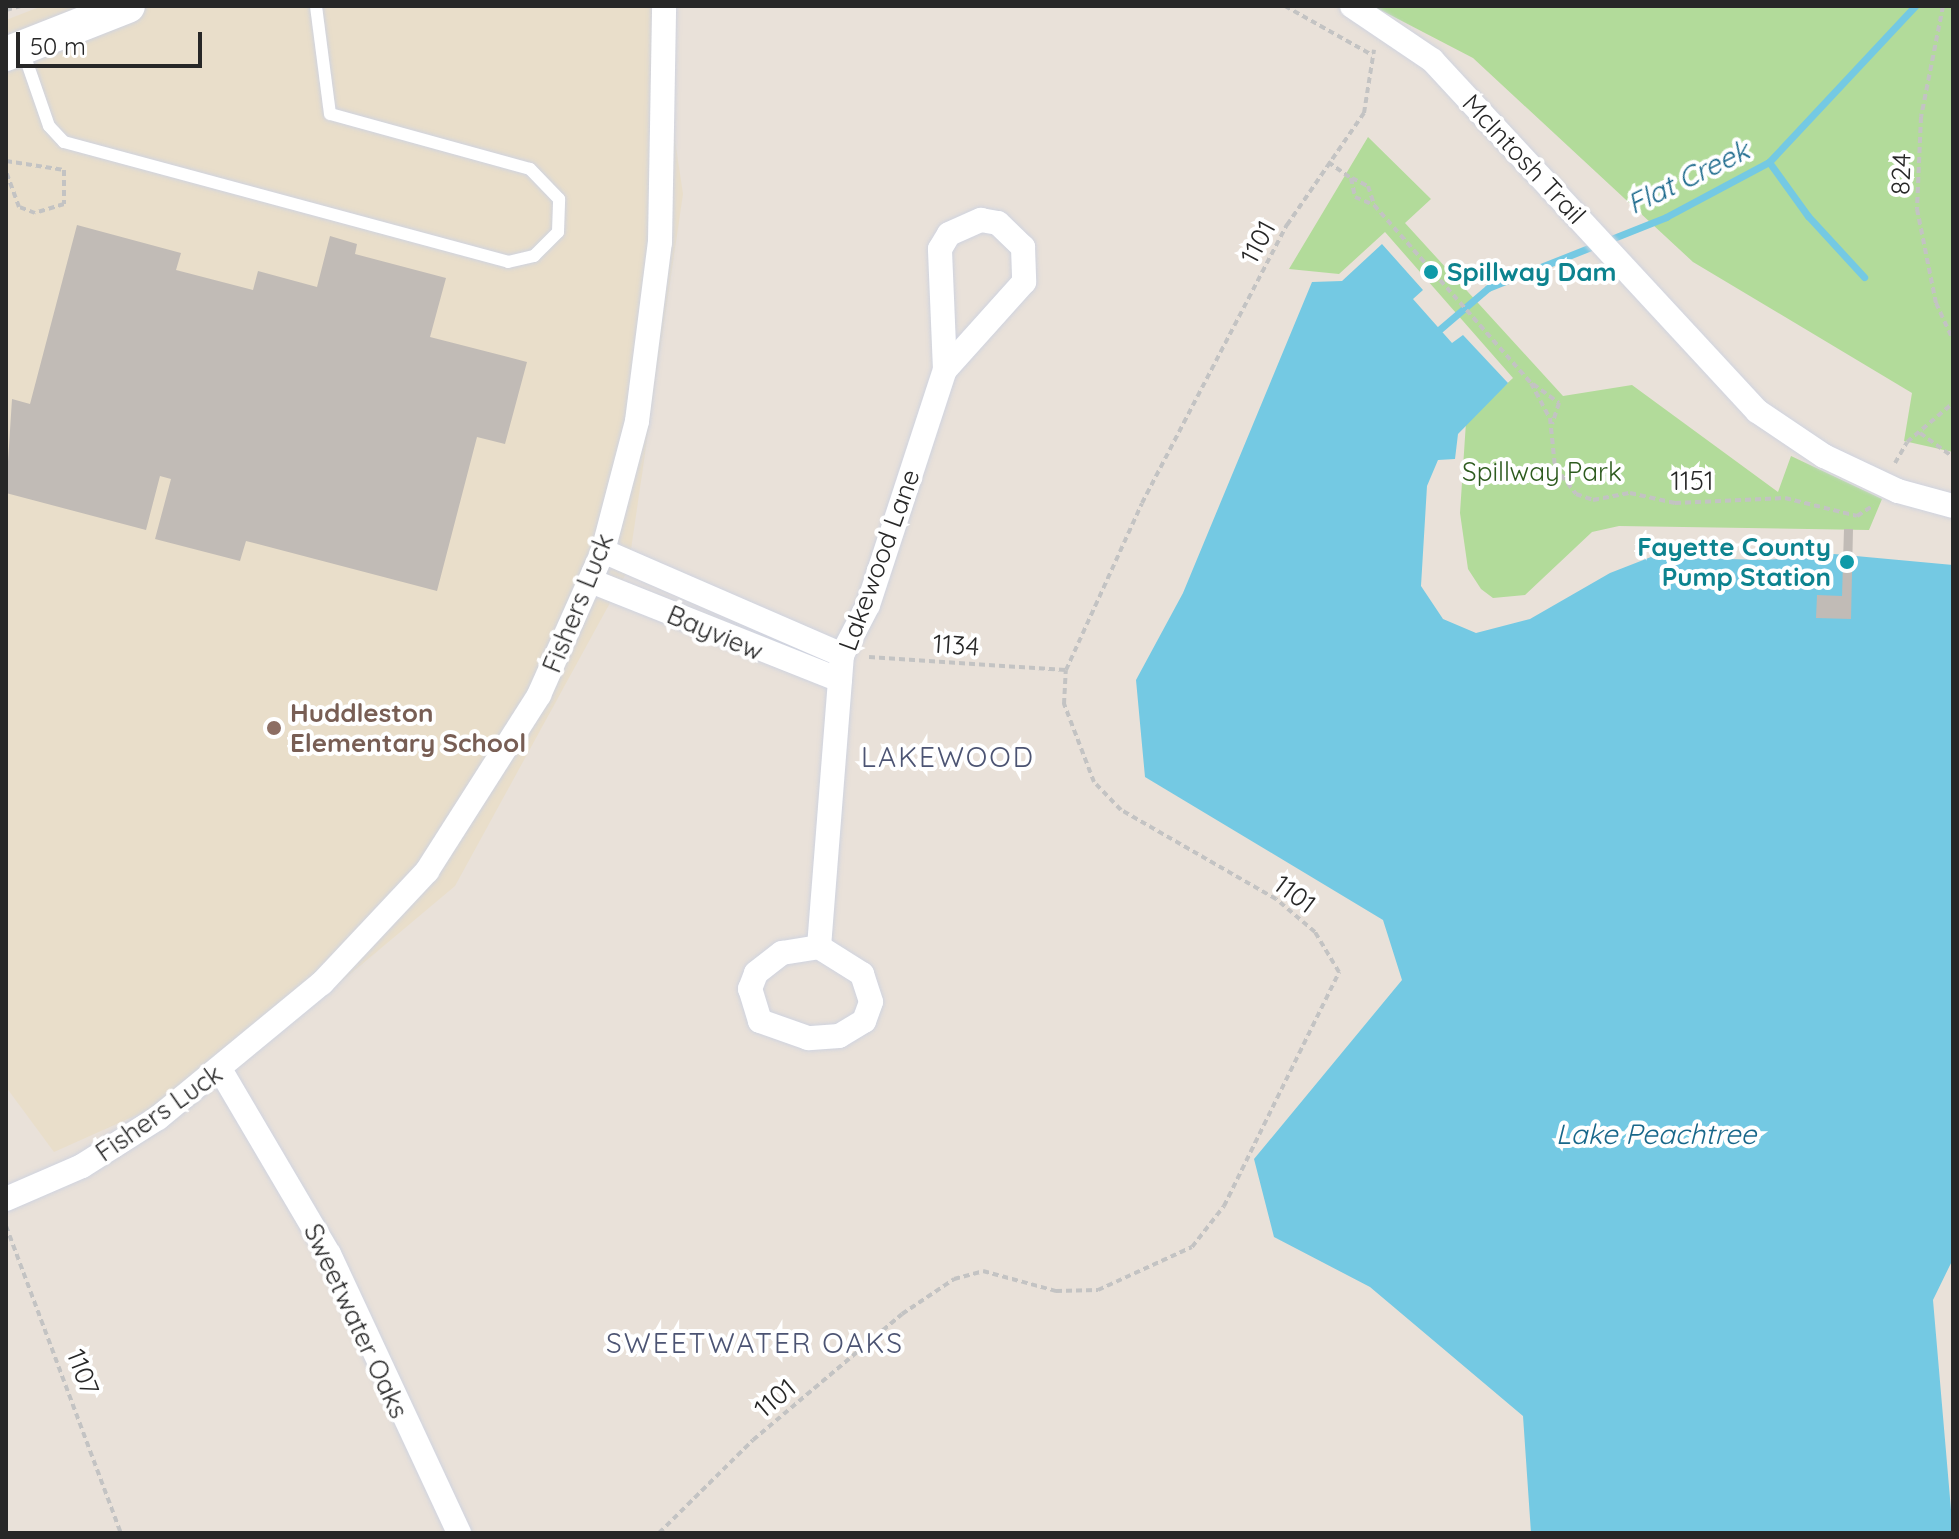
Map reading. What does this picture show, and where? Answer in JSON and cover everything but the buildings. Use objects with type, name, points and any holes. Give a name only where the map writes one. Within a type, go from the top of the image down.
[{"type":"street","points":[[14,51],[128,6]]},
{"type":"street","name":"Fishers Luck","points":[[6,1199],[82,1166],[221,1071],[322,983],[427,871],[539,695],[603,551],[637,421],[654,316],[664,6]]},
{"type":"street","name":"McIntosh Trail","points":[[1352,6],[1432,60],[1757,411],[1824,456],[1898,491],[1953,506]]},
{"type":"street","name":"Lakewood Lane","points":[[819,947],[842,655],[868,605],[945,370],[940,249],[963,224],[998,223],[1023,247],[1024,282],[945,370]]},
{"type":"street","name":"Bayview","points":[[603,551],[842,655]]},
{"type":"street","name":"Bayview","points":[[591,581],[840,680]]},
{"type":"street","points":[[819,947],[862,974],[871,1002],[864,1021],[839,1036],[808,1038],[760,1021],[750,989],[756,973],[782,953],[819,947]]},
{"type":"street","name":"Sweetwater Oaks","points":[[221,1071],[329,1254],[459,1533]]},
{"type":"lane","points":[[14,51],[49,126],[64,142],[508,262],[534,256],[558,232],[559,199],[530,169],[330,114],[316,6]]},
{"type":"path","points":[[6,10],[21,6]]},
{"type":"path","name":"1101","points":[[659,1533],[753,1440],[902,1314],[954,1279],[983,1271],[1056,1291],[1098,1290],[1192,1247],[1224,1206],[1339,972],[1315,932],[1276,899],[1121,810],[1094,782],[1064,704],[1066,670],[1149,489],[1287,225],[1364,113],[1372,55],[1285,6]]},
{"type":"path","name":"824","points":[[1943,6],[1921,117],[1917,209],[1936,303],[1953,340]]},
{"type":"path","points":[[6,161],[64,170],[64,204],[35,213],[19,207],[6,172]]},
{"type":"path","points":[[1328,162],[1368,186],[1374,205]]},
{"type":"path","points":[[1351,178],[1355,197],[1374,205]]},
{"type":"path","name":"1151","points":[[1374,205],[1518,371],[1559,403],[1551,426]]},
{"type":"path","name":"1151","points":[[1531,383],[1551,426],[1563,483],[1593,500],[1630,493],[1675,503],[1785,498],[1857,516],[1877,501]]},
{"type":"path","points":[[1895,463],[1920,433],[1953,403]]},
{"type":"path","points":[[1920,433],[1953,457]]},
{"type":"path","name":"1134","points":[[842,655],[1066,670]]},
{"type":"path","name":"1107","points":[[6,1226],[121,1533]]},
{"type":"shaded area","name":"Huddleston Elementary School","points":[[42,6],[655,6],[683,194],[628,570],[455,886],[235,1071],[54,1152],[6,1087],[6,20]]},
{"type":"green space","points":[[1373,6],[1953,6],[1953,452],[1904,441],[1912,393],[1693,262],[1473,58]]},
{"type":"green space","name":"Spillway Park","points":[[1368,137],[1431,199],[1405,223],[1563,396],[1632,385],[1778,492],[1791,456],[1882,499],[1869,530],[1619,526],[1592,532],[1525,595],[1493,598],[1481,589],[1468,569],[1460,513],[1466,422],[1513,378],[1385,232],[1339,274],[1289,269]]},
{"type":"water","name":"Lake Peachtree","points":[[1382,244],[1423,290],[1413,299],[1452,343],[1463,335],[1508,383],[1458,434],[1455,459],[1438,460],[1427,486],[1421,586],[1443,619],[1476,633],[1530,619],[1610,573],[1651,557],[1766,560],[1834,554],[1953,565],[1953,1259],[1933,1300],[1953,1533],[1531,1533],[1523,1416],[1370,1287],[1274,1237],[1254,1159],[1402,980],[1383,920],[1145,777],[1136,680],[1183,593],[1312,282],[1342,281]]},
{"type":"waterway","name":"Flat Creek","points":[[1440,329],[1488,288],[1666,217],[1769,162],[1915,6]]},
{"type":"waterway","name":"Flat Creek","points":[[1769,162],[1808,216],[1864,277]]},
{"type":"place","name":"Spillway Dam","points":[[1431,272]]},
{"type":"place","name":"Fayette County Pump Station","points":[[1847,562]]},
{"type":"place","name":"Huddleston Elementary School","points":[[274,728]]},
{"type":"district","name":"LAKEWOOD","points":[[948,757]]},
{"type":"district","name":"SWEETWATER OAKS","points":[[755,1343]]}]
